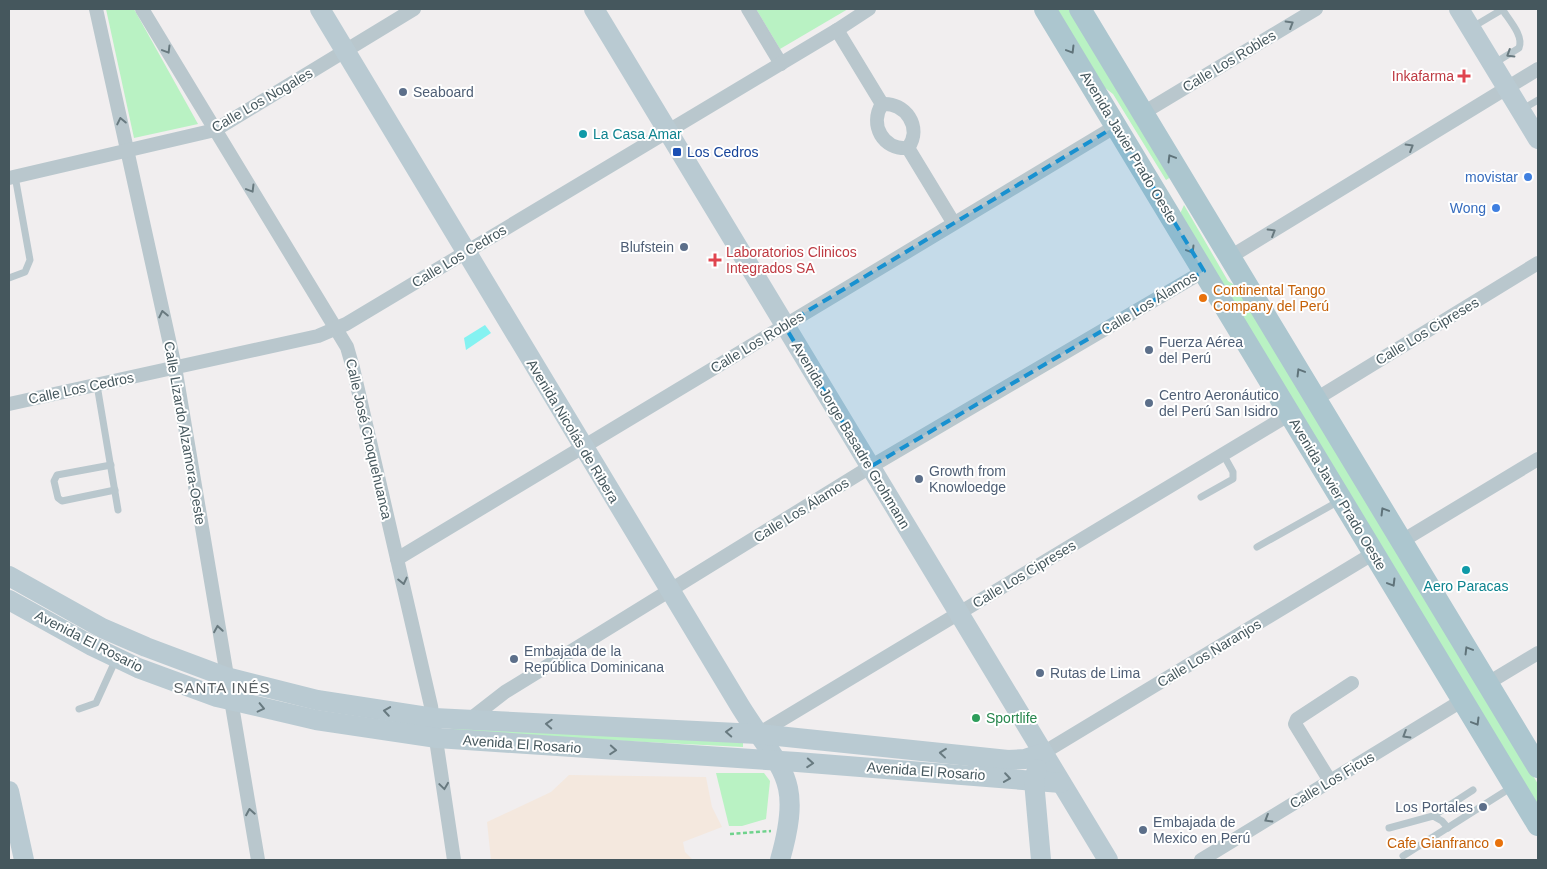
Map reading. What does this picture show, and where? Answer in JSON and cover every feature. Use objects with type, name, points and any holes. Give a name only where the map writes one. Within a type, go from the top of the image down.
[{"type":"main road","name":"Avenida Javier Prado Oeste","points":[[1045,9],[1538,825]]},
{"type":"main road","points":[[1080,9],[1538,767]]},
{"type":"main road","points":[[1160,200],[1186,183]]},
{"type":"street","name":"Calle Lizardo Alzamora-Oeste","points":[[96,9],[175,368],[258,860]]},
{"type":"street","name":"Calle José Choquehuanca","points":[[142,9],[347,347],[434,718],[454,860]]},
{"type":"street","name":"Avenida Nicolás de Ribera","points":[[320,9],[583,448],[758,734],[778,760],[790,792],[788,830],[780,860]]},
{"type":"street","name":"Calle Los Nogales","points":[[12,177],[215,130],[414,9]]},
{"type":"street","name":"Avenida Jorge Basadre Grohmann","points":[[594,9],[1108,860]]},
{"type":"street","points":[[748,9],[781,64]]},
{"type":"street","name":"Calle Los Cedros","points":[[9,404],[318,336],[466,252],[668,132],[837,30],[866,9]]},
{"type":"street","name":"Calle Los Robles","points":[[1143,113],[1316,9]]},
{"type":"street","points":[[1459,9],[1538,139]]},
{"type":"street","points":[[837,30],[882,104]]},
{"type":"street","points":[[1230,257],[1538,69]]},
{"type":"street","points":[[882,104],[876,118],[880,135],[894,146],[908,148]]},
{"type":"street","points":[[882,104],[897,106],[910,118],[913,135],[908,148]]},
{"type":"street","name":"Calle Los Robles","points":[[398,559],[953,222],[1116,126]]},
{"type":"street","points":[[908,148],[953,222]]},
{"type":"street","name":"Calle Los Cipreses","points":[[1316,399],[1538,264]]},
{"type":"street","name":"Calle Los Álamos","points":[[469,720],[505,692],[670,590],[870,468],[1204,271]]},
{"type":"street","name":"Calle Los Cipreses","points":[[758,734],[1290,414]]},
{"type":"street","points":[[1402,541],[1538,459]]},
{"type":"street","name":"Calle Los Naranjos","points":[[1043,753],[1374,553]]},
{"type":"street","name":"Avenida El Rosario","points":[[9,576],[102,628],[146,647],[226,677],[317,700],[434,718],[758,734],[996,759],[1025,759],[1043,753]]},
{"type":"street","name":"Avenida El Rosario","points":[[9,600],[138,668],[230,701],[316,720],[437,738],[778,760],[1061,783]]},
{"type":"street","points":[[1488,683],[1538,653]]},
{"type":"street","points":[[1330,781],[1295,724],[1297,720],[1352,683]]},
{"type":"street","points":[[501,722],[500,708],[505,692]]},
{"type":"street","name":"Calle Los Ficus","points":[[1201,860],[1463,700]]},
{"type":"street","points":[[1041,860],[1034,782],[1043,753]]},
{"type":"street","points":[[9,791],[24,860]]},
{"type":"lane","points":[[1471,28],[1503,9],[1520,37],[1521,44],[1519,48],[1493,64]]},
{"type":"lane","points":[[1521,110],[1538,100]]},
{"type":"lane","points":[[9,278],[25,272],[30,260],[12,177]]},
{"type":"lane","points":[[97,385],[118,510]]},
{"type":"lane","points":[[1201,498],[1232,479],[1233,472],[1223,454]]},
{"type":"lane","points":[[110,465],[57,475],[54,481],[58,498],[62,501],[115,490]]},
{"type":"lane","points":[[1257,547],[1342,500]]},
{"type":"lane","points":[[79,709],[96,703],[116,658]]},
{"type":"lane","points":[[1403,856],[1514,786]]},
{"type":"lane","points":[[1390,828],[1433,816],[1473,790]]},
{"type":"lane","points":[[1433,816],[1442,820],[1448,828]]},
{"type":"path","points":[[730,834],[788,830]]},
{"type":"highlighted area","points":[[1116,126],[1204,271],[870,467],[784,325]]},
{"type":"green space","points":[[106,9],[134,9],[198,124],[134,138]]},
{"type":"green space","points":[[756,9],[848,9],[780,49]]},
{"type":"green space","points":[[1057,9],[1071,9],[1171,177],[1166,180],[1113,94],[1104,87]]},
{"type":"green space","points":[[1184,205],[1228,281],[1241,289],[1538,784],[1538,812],[1179,216]]},
{"type":"green space","points":[[452,723],[743,738],[743,747],[451,732]]},
{"type":"green space","points":[[716,773],[764,773],[770,781],[766,819],[742,826],[729,826]]},
{"type":"sand","points":[[569,775],[706,777],[712,807],[722,827],[683,842],[685,852],[693,860],[491,860],[487,822],[551,792]]},
{"type":"water","points":[[485,325],[491,333],[466,350],[464,338]]},
{"type":"place","name":"Inkafarma","points":[[1464,76]]},
{"type":"place","name":"Seaboard","points":[[403,92]]},
{"type":"place","name":"La Casa Amar","points":[[583,134]]},
{"type":"place","name":"Los Cedros","points":[[677,152]]},
{"type":"place","name":"movistar","points":[[1528,177]]},
{"type":"place","name":"Wong","points":[[1496,208]]},
{"type":"place","name":"Blufstein","points":[[684,247]]},
{"type":"place","name":"Laboratorios Clinicos Integrados SA","points":[[715,260]]},
{"type":"place","name":"Continental Tango Company del Perú","points":[[1203,298]]},
{"type":"place","name":"Fuerza Aérea del Perú","points":[[1149,350]]},
{"type":"place","name":"Centro Aeronáutico del Perú San Isidro","points":[[1149,403]]},
{"type":"place","name":"Growth from Knowloedge","points":[[919,479]]},
{"type":"place","name":"Aero Paracas","points":[[1466,570]]},
{"type":"place","name":"Embajada de la República Dominicana","points":[[514,659]]},
{"type":"place","name":"Rutas de Lima","points":[[1040,673]]},
{"type":"place","name":"Sportlife","points":[[976,718]]},
{"type":"place","name":"Los Portales","points":[[1483,807]]},
{"type":"place","name":"Embajada de Mexico en Perú","points":[[1143,830]]},
{"type":"place","name":"Cafe Gianfranco","points":[[1499,843]]},
{"type":"district","name":"SANTA INÉS","points":[[222,687]]}]
